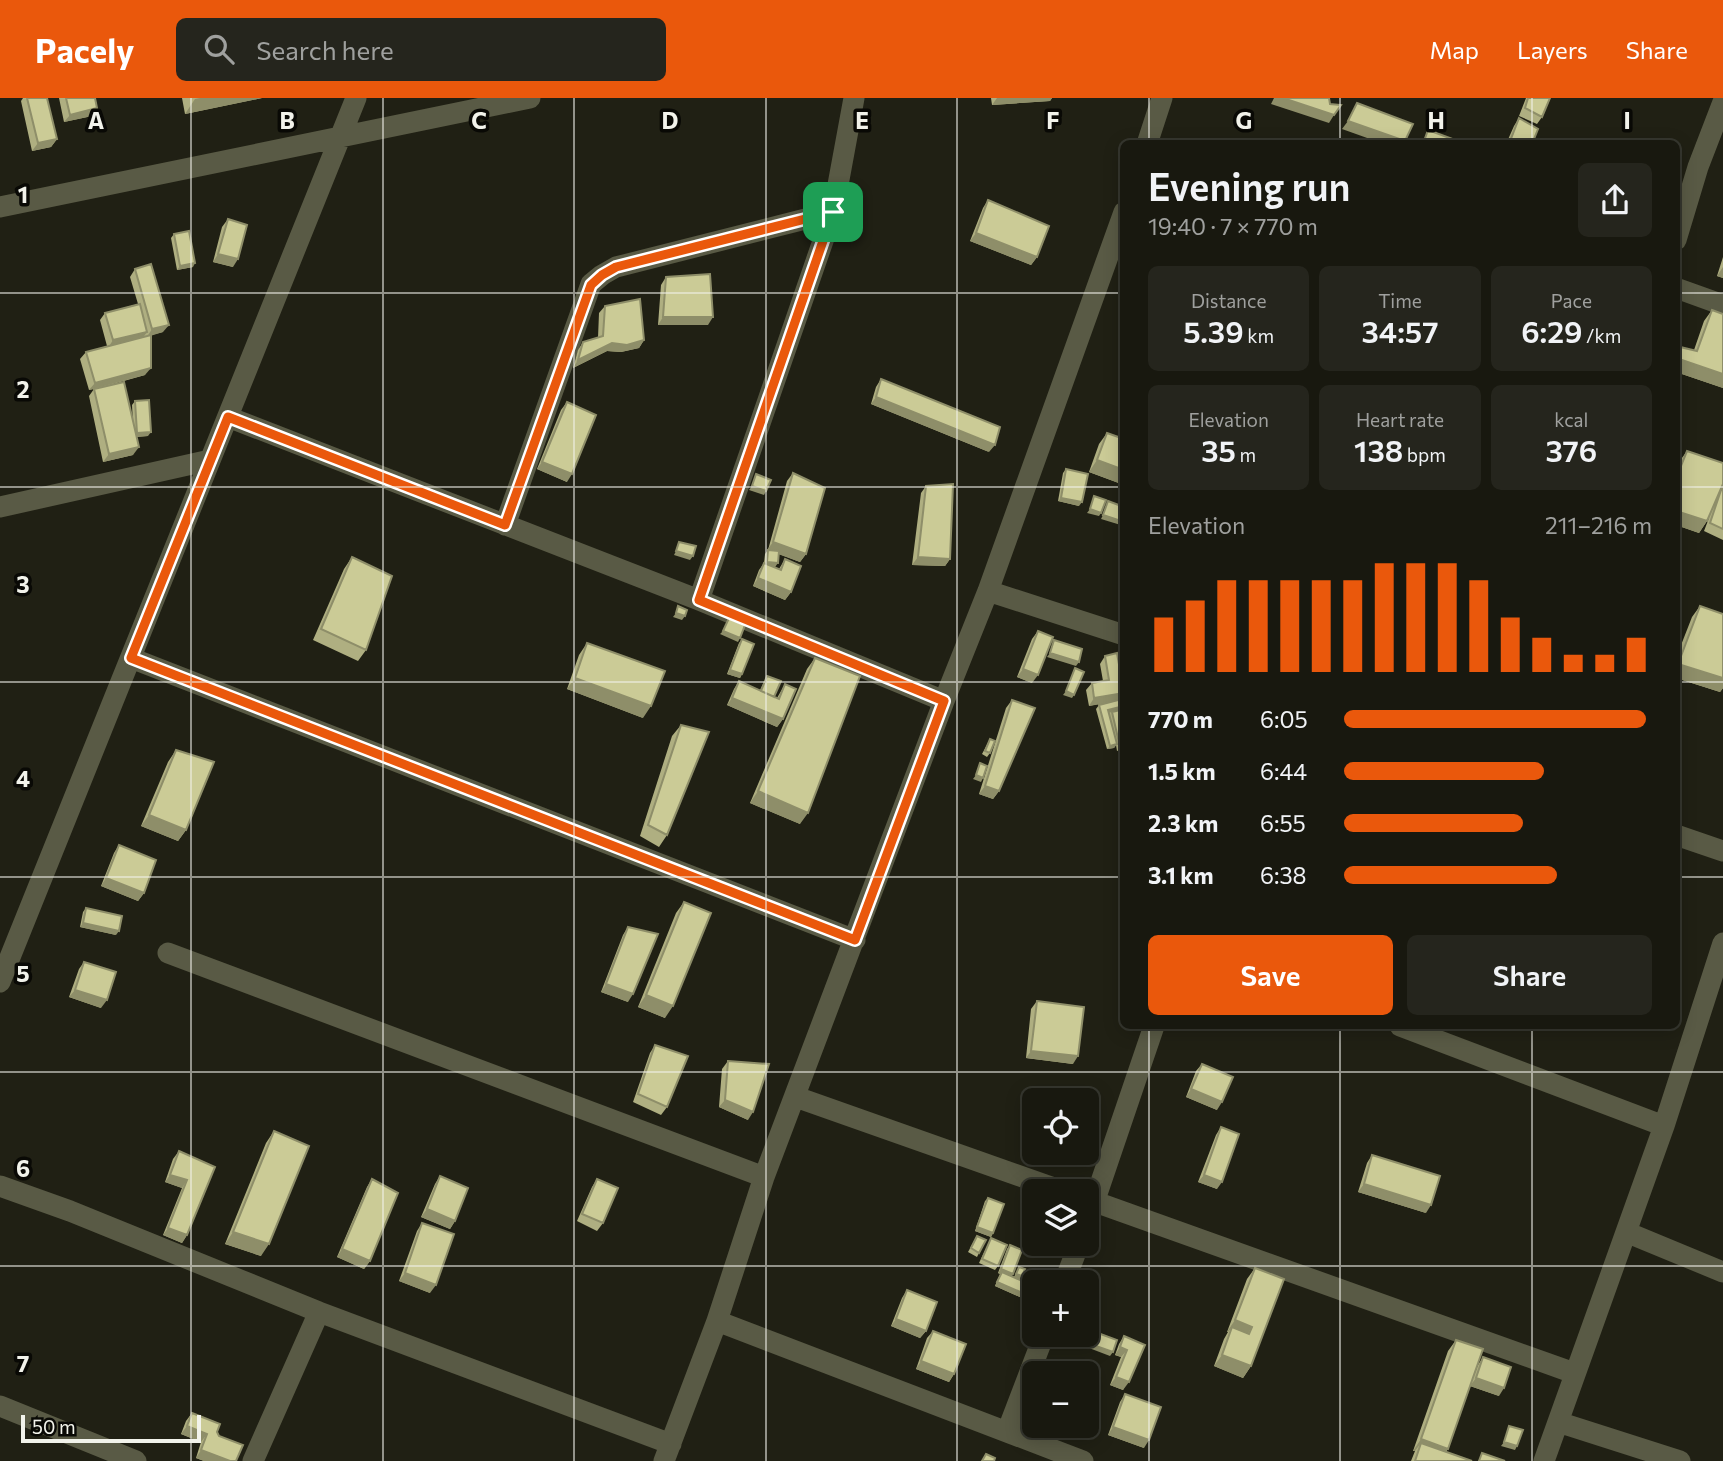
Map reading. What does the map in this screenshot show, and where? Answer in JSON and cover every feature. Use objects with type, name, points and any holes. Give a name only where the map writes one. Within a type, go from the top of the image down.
[{"type":"street","points":[[0,982],[356,98]]},
{"type":"street","points":[[0,207],[530,98]]},
{"type":"street","points":[[699,600],[833,212],[854,98]]},
{"type":"street","points":[[1148,140],[1162,98]]},
{"type":"street","points":[[1680,227],[1698,167],[1723,102]]},
{"type":"street","points":[[505,525],[591,285],[616,267],[833,212]]},
{"type":"street","points":[[0,1186],[70,1211],[667,1453],[717,1321],[764,1177],[1117,252]]},
{"type":"street","points":[[1680,289],[1723,305]]},
{"type":"street","points":[[228,417],[699,600],[944,701]]},
{"type":"street","points":[[0,507],[210,460]]},
{"type":"street","points":[[988,591],[1120,634]]},
{"type":"street","points":[[131,658],[855,940]]},
{"type":"street","points":[[1680,836],[1723,851]]},
{"type":"street","points":[[1544,1461],[1664,1126],[1715,993],[1723,943]]},
{"type":"street","points":[[168,953],[764,1177]]},
{"type":"street","points":[[1099,1179],[1153,1029]]},
{"type":"street","points":[[1408,1029],[1664,1126]]},
{"type":"street","points":[[796,1097],[1028,1179]]},
{"type":"street","points":[[1099,1204],[1574,1373]]},
{"type":"street","points":[[1626,1232],[1723,1272]]},
{"type":"street","points":[[253,1461],[319,1312]]},
{"type":"street","points":[[717,1321],[1083,1461]]},
{"type":"street","points":[[1007,1432],[1039,1347]]},
{"type":"street","points":[[0,1406],[136,1461]]},
{"type":"street","points":[[1558,1422],[1680,1461]]},
{"type":"building","points":[[27,98],[47,98],[57,139],[38,143]]},
{"type":"building","points":[[66,98],[95,98],[97,108],[70,115]]},
{"type":"building","points":[[1283,98],[1329,98],[1330,104],[1341,105],[1334,115]]},
{"type":"building","points":[[1528,98],[1550,98],[1542,117],[1525,108]]},
{"type":"building","points":[[1357,103],[1413,124],[1405,140],[1402,140],[1348,121]]},
{"type":"building","points":[[1519,118],[1538,129],[1534,140],[1511,140]]},
{"type":"building","points":[[1428,130],[1455,140],[1424,140]]},
{"type":"building","points":[[988,200],[1049,226],[1037,257],[976,233]]},
{"type":"building","points":[[228,219],[247,225],[238,259],[218,254]]},
{"type":"building","points":[[189,231],[195,263],[180,266],[174,234]]},
{"type":"building","points":[[151,264],[169,325],[152,329],[135,269]]},
{"type":"building","points":[[710,274],[713,317],[663,317],[666,277]]},
{"type":"building","points":[[640,299],[644,340],[627,345],[612,343],[578,360],[583,342],[603,336],[605,306]]},
{"type":"building","points":[[140,304],[147,332],[113,340],[105,313]]},
{"type":"building","points":[[1712,310],[1723,314],[1723,374],[1680,359],[1680,347],[1697,351]]},
{"type":"building","points":[[151,335],[151,368],[95,383],[86,352]]},
{"type":"building","points":[[881,379],[1000,427],[995,445],[876,397]]},
{"type":"building","points":[[124,382],[139,447],[109,454],[94,389]]},
{"type":"building","points":[[149,400],[151,432],[137,433],[135,401]]},
{"type":"building","points":[[567,402],[596,415],[572,474],[542,462]]},
{"type":"building","points":[[1107,433],[1120,438],[1120,469],[1097,460]]},
{"type":"building","points":[[1687,451],[1723,463],[1723,484],[1707,521],[1680,512],[1680,468]]},
{"type":"building","points":[[1066,469],[1088,474],[1082,502],[1061,498]]},
{"type":"building","points":[[793,473],[825,488],[806,554],[773,542]]},
{"type":"building","points":[[756,474],[771,480],[766,491],[752,486]]},
{"type":"building","points":[[953,484],[950,559],[918,557],[926,486]]},
{"type":"building","points":[[1723,484],[1723,529],[1710,523]]},
{"type":"building","points":[[1094,496],[1106,500],[1101,513],[1090,509]]},
{"type":"building","points":[[1108,501],[1120,506],[1120,521],[1103,515]]},
{"type":"building","points":[[679,542],[696,546],[693,556],[676,551]]},
{"type":"building","points":[[768,550],[779,551],[778,563],[767,562]]},
{"type":"building","points":[[352,557],[392,576],[366,650],[321,629]]},
{"type":"building","points":[[785,559],[801,566],[791,592],[758,578],[764,563],[781,570]]},
{"type":"building","points":[[678,606],[687,610],[685,616],[676,613]]},
{"type":"building","points":[[1700,606],[1723,614],[1723,678],[1680,665]]},
{"type":"building","points":[[729,618],[745,625],[740,638],[723,631]]},
{"type":"building","points":[[1038,631],[1053,637],[1038,675],[1023,669]]},
{"type":"building","points":[[742,639],[754,644],[742,674],[730,670]]},
{"type":"building","points":[[1054,640],[1082,649],[1079,662],[1050,653]]},
{"type":"building","points":[[587,643],[665,671],[651,706],[575,678]]},
{"type":"building","points":[[1117,653],[1120,694],[1094,698],[1092,683],[1109,680],[1105,656]]},
{"type":"building","points":[[815,658],[860,676],[808,813],[758,791]]},
{"type":"building","points":[[1075,668],[1084,672],[1074,695],[1066,691]]},
{"type":"building","points":[[767,676],[781,681],[774,697],[761,691]]},
{"type":"building","points":[[739,681],[779,699],[785,684],[796,689],[783,719],[732,698]]},
{"type":"building","points":[[1012,700],[1035,708],[999,791],[985,786]]},
{"type":"building","points":[[1120,700],[1120,707],[1108,710],[1117,744],[1110,746],[1099,705]]},
{"type":"building","points":[[1120,710],[1120,747],[1112,712]]},
{"type":"building","points":[[681,725],[709,732],[667,835],[648,825]]},
{"type":"building","points":[[990,739],[995,741],[990,753],[985,751]]},
{"type":"building","points":[[176,750],[214,762],[186,830],[149,815]]},
{"type":"building","points":[[980,763],[987,766],[983,778],[976,775]]},
{"type":"building","points":[[119,845],[156,860],[144,893],[106,878]]},
{"type":"building","points":[[684,902],[711,913],[673,1006],[646,995]]},
{"type":"building","points":[[86,908],[122,916],[119,931],[83,923]]},
{"type":"building","points":[[628,927],[658,934],[633,994],[606,984]]},
{"type":"building","points":[[84,962],[116,972],[107,1000],[75,990]]},
{"type":"building","points":[[1037,1001],[1084,1007],[1078,1056],[1031,1051]]},
{"type":"building","points":[[655,1045],[688,1056],[667,1107],[638,1094]]},
{"type":"building","points":[[728,1061],[769,1064],[753,1112],[725,1100]]},
{"type":"building","points":[[1202,1064],[1233,1077],[1222,1102],[1191,1089]]},
{"type":"building","points":[[1221,1127],[1239,1134],[1222,1182],[1204,1175]]},
{"type":"building","points":[[274,1131],[309,1146],[269,1244],[233,1232]]},
{"type":"building","points":[[179,1151],[215,1167],[187,1235],[168,1228],[187,1180],[170,1175]]},
{"type":"building","points":[[1372,1155],[1440,1176],[1431,1205],[1364,1184]]},
{"type":"building","points":[[440,1176],[468,1188],[455,1221],[427,1209]]},
{"type":"building","points":[[372,1179],[398,1193],[370,1261],[342,1249]]},
{"type":"building","points":[[597,1179],[618,1188],[603,1223],[582,1214]]},
{"type":"building","points":[[988,1198],[1004,1204],[993,1233],[977,1227]]},
{"type":"building","points":[[422,1223],[454,1234],[436,1285],[405,1273]]},
{"type":"building","points":[[977,1236],[986,1240],[979,1253],[971,1248]]},
{"type":"building","points":[[991,1238],[1007,1245],[998,1266],[982,1259]]},
{"type":"building","points":[[1010,1245],[1022,1250],[1013,1274],[1001,1269]]},
{"type":"building","points":[[1019,1267],[1025,1269],[1022,1270],[1022,1276],[1016,1274]]},
{"type":"building","points":[[1255,1268],[1284,1279],[1251,1366],[1222,1355],[1232,1327],[1249,1334],[1252,1327],[1235,1320]]},
{"type":"building","points":[[1002,1272],[1022,1281],[1022,1293],[997,1282]]},
{"type":"building","points":[[907,1290],[937,1302],[926,1331],[896,1319]]},
{"type":"building","points":[[933,1331],[966,1344],[954,1374],[921,1361]]},
{"type":"building","points":[[1099,1333],[1117,1340],[1113,1352],[1099,1347]]},
{"type":"building","points":[[1124,1336],[1145,1345],[1129,1382],[1116,1377],[1127,1350],[1120,1347]]},
{"type":"building","points":[[1456,1340],[1483,1349],[1448,1449],[1421,1439]]},
{"type":"building","points":[[1483,1357],[1511,1367],[1504,1388],[1476,1378]]},
{"type":"building","points":[[1125,1394],[1161,1407],[1149,1440],[1113,1427]]},
{"type":"building","points":[[192,1413],[220,1424],[217,1432],[219,1436],[243,1445],[236,1461],[201,1450],[207,1434],[187,1426]]},
{"type":"building","points":[[1509,1426],[1523,1430],[1517,1446],[1504,1442]]},
{"type":"building","points":[[1421,1443],[1472,1461],[1415,1461]]},
{"type":"building","points":[[1482,1453],[1505,1461],[1479,1461]]},
{"type":"building","points":[[986,1454],[995,1458],[994,1461],[982,1461]]},
{"type":"route","points":[[833,212],[699,600],[944,701],[855,940],[131,658],[228,417],[505,525],[591,285],[616,267],[833,212]]}]
